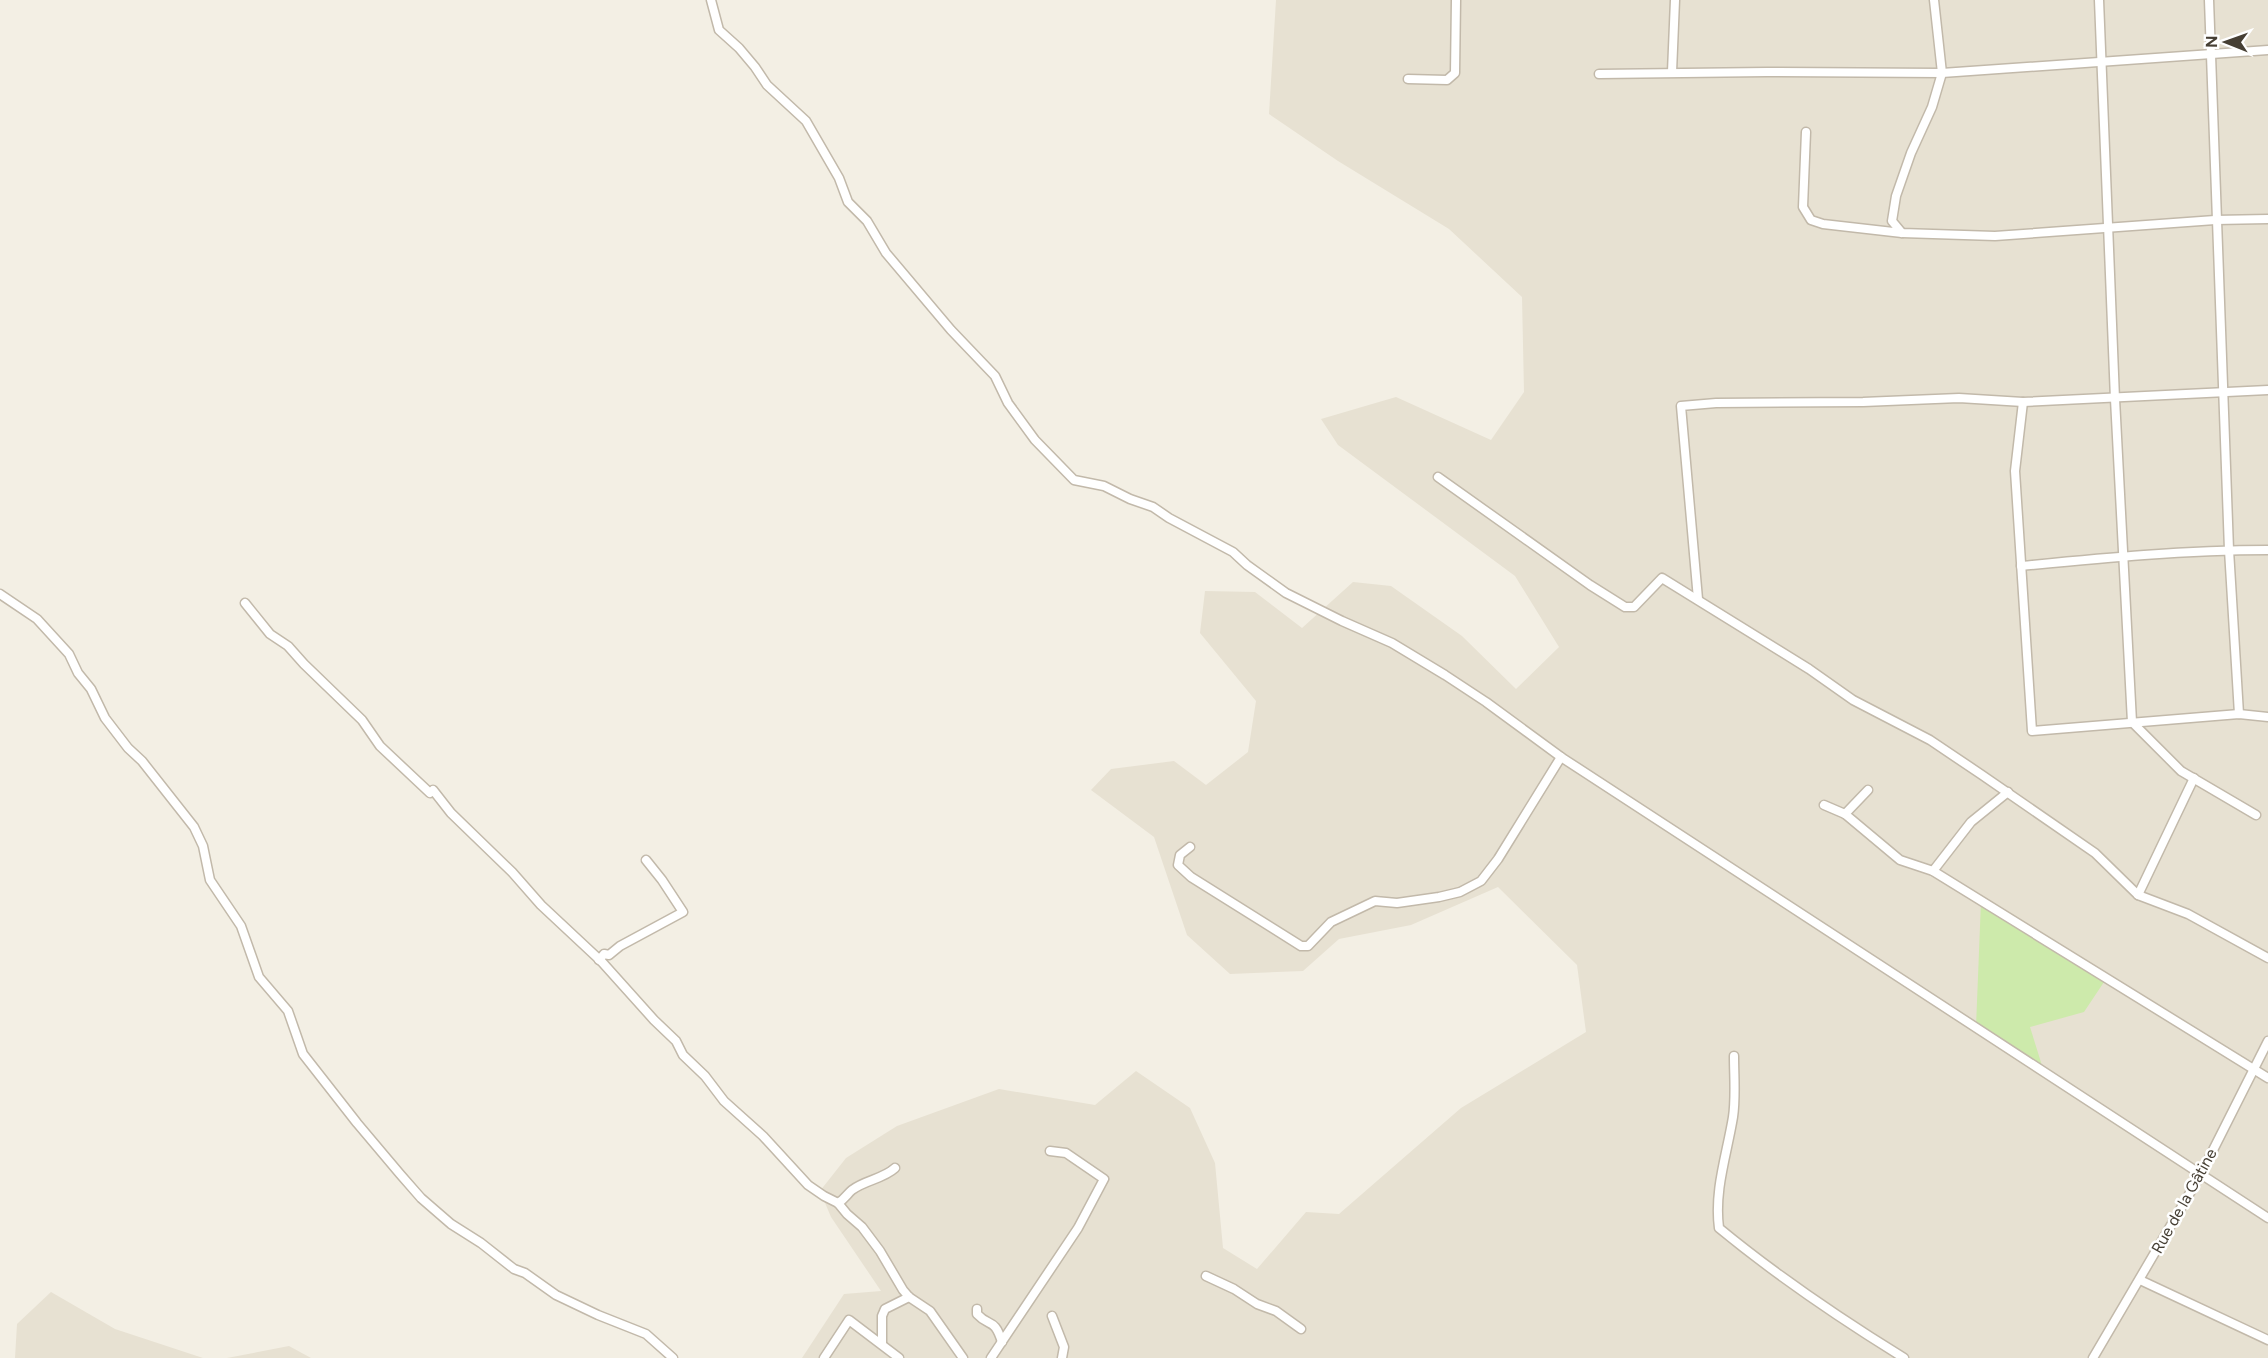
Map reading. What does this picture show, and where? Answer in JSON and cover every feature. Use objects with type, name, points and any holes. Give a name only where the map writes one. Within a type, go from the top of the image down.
[{"type":"street","points":[[711,0],[719,30],[739,48],[767,85],[806,121],[839,178],[848,202],[867,221],[886,254],[951,330],[995,376],[1008,404],[1035,440],[1074,480],[1104,486],[1153,507],[1233,552],[1286,593],[1392,643],[1444,675],[1486,702],[1561,757],[2268,1218]]},
{"type":"street","points":[[1408,78],[1447,80],[1455,73],[1456,0]]},
{"type":"street","points":[[1672,72],[1675,0]]},
{"type":"street","points":[[1902,233],[1892,221],[1896,196],[1911,153],[1932,107],[1942,74],[1935,26],[1934,0]]},
{"type":"street","points":[[2098,0],[2132,722],[2181,771],[2256,815]]},
{"type":"street","points":[[2209,0],[2215,220],[2229,550],[2239,714]]},
{"type":"street","points":[[1599,74],[1672,72],[1942,74],[2268,50]]},
{"type":"street","points":[[1806,132],[1803,207],[1811,220],[1823,224],[1902,233],[1995,236],[2215,220],[2268,219]]},
{"type":"street","points":[[1698,599],[1681,406],[1716,403],[1863,402],[1959,398],[2023,402],[2268,390]]},
{"type":"street","points":[[2023,402],[2015,471],[2032,731],[2239,714],[2268,717]]},
{"type":"street","points":[[1438,477],[1590,585],[1625,607],[1635,607],[1662,578],[1822,678],[1853,700],[1930,740],[2095,853],[2138,895],[2188,914],[2268,958]]},
{"type":"street","points":[[2021,566],[2124,556],[2268,550]]},
{"type":"street","points":[[0,594],[37,619],[69,654],[78,673],[91,689],[105,718],[194,827],[203,846],[210,880],[241,926],[259,977],[288,1011],[303,1054],[357,1124],[400,1174],[443,1218],[481,1243],[514,1269],[525,1273],[556,1295],[646,1334],[673,1358]]},
{"type":"street","points":[[245,603],[270,633],[288,646],[303,664],[362,720],[380,746],[398,765],[430,793],[433,790],[452,813],[512,872],[541,905],[599,960],[676,1041],[683,1055],[705,1076],[724,1101],[763,1136],[808,1185],[838,1203],[846,1214],[862,1227],[909,1297],[930,1311],[961,1354],[949,1358]]},
{"type":"street","points":[[1190,847],[1180,855],[1178,865],[1191,877],[1301,946],[1308,946],[1331,922],[1375,901],[1397,903],[1439,897],[1460,892],[1481,881],[1498,859],[1561,757]]},
{"type":"street","points":[[2138,895],[2194,778]]},
{"type":"street","points":[[1845,814],[1868,790]]},
{"type":"street","points":[[1933,871],[1953,849],[1971,822],[2008,792]]},
{"type":"street","points":[[1824,806],[1845,814],[1900,860],[1933,871],[2268,1078]]},
{"type":"street","points":[[599,960],[604,954],[609,955],[620,946],[683,912],[646,860]]},
{"type":"street","name":"Rue de la Gâtine","points":[[2093,1358],[2201,1174],[2268,1041]]},
{"type":"street","points":[[1734,1056],[1734,1101],[1723,1158],[1717,1214],[1719,1228],[1875,1341],[1904,1358]]},
{"type":"street","points":[[992,1358],[1078,1228],[1104,1179],[1066,1153],[1050,1151]]},
{"type":"street","points":[[838,1203],[845,1199],[852,1190],[888,1174],[895,1168]]},
{"type":"street","points":[[1206,1276],[1234,1289],[1257,1304],[1276,1311],[1301,1329]]},
{"type":"street","points":[[2140,1280],[2268,1340]]},
{"type":"street","points":[[882,1344],[882,1316],[885,1309],[909,1297]]},
{"type":"street","points":[[977,1309],[980,1318],[991,1322],[998,1330],[1002,1342]]},
{"type":"street","points":[[1052,1316],[1064,1347],[1062,1358]]},
{"type":"street","points":[[824,1358],[849,1320],[899,1358]]},
{"type":"shaded area","points":[[1276,0],[2268,0],[2268,1358],[802,1358],[844,1294],[881,1291],[831,1217],[820,1191],[846,1158],[897,1126],[999,1089],[1095,1105],[1136,1071],[1190,1108],[1215,1163],[1223,1248],[1257,1269],[1306,1212],[1339,1214],[1461,1108],[1586,1032],[1577,965],[1498,887],[1411,925],[1339,939],[1303,971],[1230,974],[1187,935],[1154,837],[1091,790],[1111,769],[1174,761],[1206,785],[1248,752],[1256,701],[1200,633],[1205,591],[1255,592],[1302,628],[1353,582],[1391,586],[1462,636],[1516,689],[1559,647],[1515,576],[1338,445],[1321,419],[1396,397],[1491,440],[1524,392],[1522,297],[1449,229],[1338,161],[1269,114]]},
{"type":"shaded area","points":[[51,1292],[115,1329],[203,1358],[15,1358],[17,1324]]},
{"type":"shaded area","points":[[289,1346],[311,1358],[227,1358]]},
{"type":"green space","points":[[1981,901],[2106,979],[2084,1012],[2030,1027],[2044,1072],[1976,1027]]}]
